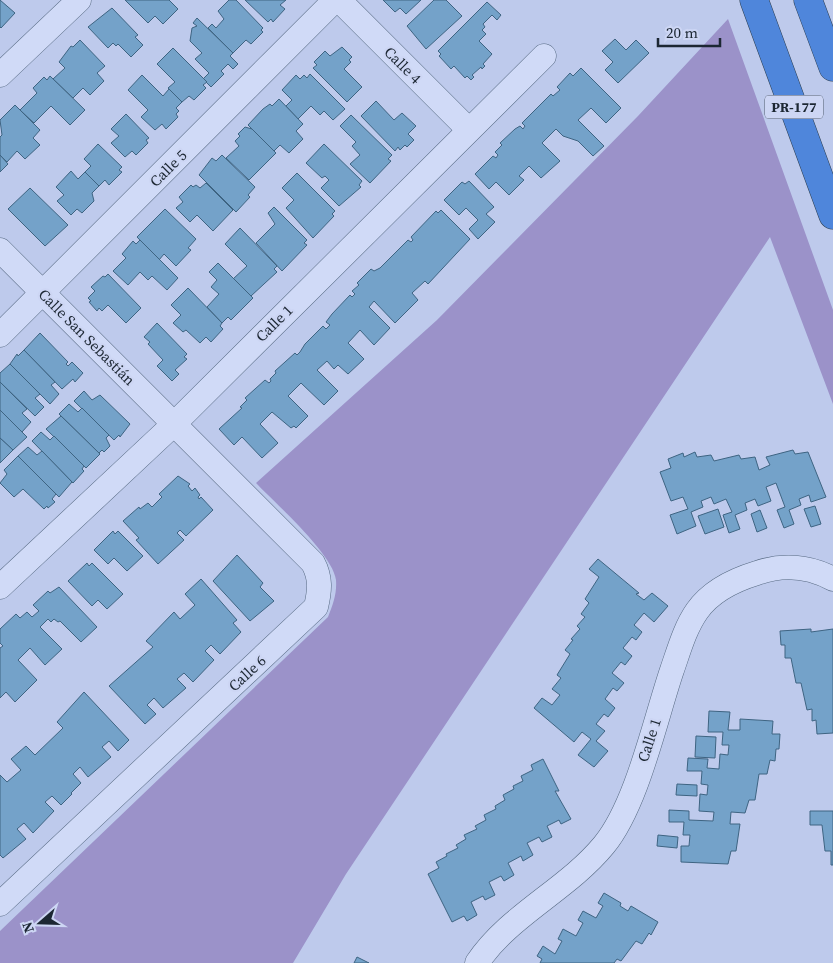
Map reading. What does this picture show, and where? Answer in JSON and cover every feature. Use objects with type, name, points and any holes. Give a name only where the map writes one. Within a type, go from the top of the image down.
[{"type":"highway","name":"PR-177","points":[[754,0],[833,215]]},
{"type":"highway","points":[[808,0],[827,31],[833,67]]},
{"type":"street","points":[[0,75],[79,0]]},
{"type":"street","name":"Calle 5","points":[[0,335],[334,0]]},
{"type":"street","name":"Calle 4","points":[[338,0],[468,129]]},
{"type":"street","name":"Calle 1","points":[[0,587],[174,424],[468,129],[544,56]]},
{"type":"street","name":"Calle San Sebastián","points":[[0,250],[174,424]]},
{"type":"street","name":"Calle 6","points":[[0,904],[316,607],[320,593],[319,576],[312,563],[174,424]]},
{"type":"street","name":"Calle 1","points":[[477,963],[507,930],[586,863],[604,845],[619,823],[634,787],[682,640],[698,610],[716,592],[736,579],[769,569],[794,567],[819,572],[833,579]]},
{"type":"shaded area","points":[[728,19],[833,310],[833,404],[770,237],[346,874],[293,963],[0,963],[0,931],[328,617],[336,590],[336,580],[332,569],[314,543],[256,483],[437,320],[638,116]]},
{"type":"building","points":[[0,0],[15,13],[1,28],[0,27]]},
{"type":"building","points":[[125,0],[169,0],[178,9],[163,24],[155,16],[148,23]]},
{"type":"building","points":[[229,0],[236,0],[263,28],[261,30],[263,32],[251,44],[246,40],[233,53],[208,28],[212,24],[216,28],[224,19],[218,11]]},
{"type":"building","points":[[245,0],[286,0],[280,5],[285,9],[273,22],[271,19],[268,22]]},
{"type":"building","points":[[383,0],[421,0],[406,14],[400,8],[395,12]]},
{"type":"building","points":[[434,0],[446,0],[462,16],[426,49],[407,26]]},
{"type":"building","points":[[487,2],[501,15],[497,20],[492,15],[483,24],[485,27],[482,30],[486,34],[479,41],[492,54],[483,64],[485,66],[472,75],[474,77],[471,80],[467,76],[465,78],[454,66],[451,69],[439,56],[441,54],[438,51]]},
{"type":"building","points":[[112,8],[138,35],[135,37],[143,45],[131,57],[118,44],[116,46],[113,43],[108,48],[88,27]]},
{"type":"building","points":[[197,18],[233,53],[230,56],[238,64],[233,69],[228,64],[221,71],[224,74],[211,87],[203,79],[209,73],[195,59],[202,53],[190,41],[192,28],[197,26],[193,23]]},
{"type":"building","points":[[615,39],[626,50],[636,40],[649,53],[618,83],[605,70],[613,62],[602,51]]},
{"type":"building","points":[[80,40],[105,66],[97,73],[104,81],[90,95],[83,88],[73,98],[53,79],[65,68],[59,62],[71,46],[73,47]]},
{"type":"building","points":[[342,47],[352,57],[349,60],[351,62],[344,69],[362,87],[347,102],[313,68],[317,65],[314,62],[325,51],[330,56]]},
{"type":"building","points":[[173,48],[207,82],[203,85],[206,88],[194,100],[189,96],[182,102],[168,88],[175,82],[157,64]]},
{"type":"building","points":[[581,68],[621,108],[606,123],[591,108],[578,120],[604,146],[593,156],[578,141],[563,136],[556,129],[542,143],[560,161],[541,178],[529,166],[519,176],[524,180],[509,195],[496,182],[489,189],[475,174],[493,156],[496,158],[498,155],[495,152],[502,145],[500,143],[515,129],[520,126],[523,129],[525,126],[522,123],[551,94],[553,96],[560,90],[557,87],[570,73],[573,76]]},
{"type":"building","points":[[310,74],[345,109],[333,120],[324,111],[320,115],[311,106],[298,119],[286,106],[292,100],[282,90],[296,75],[300,79],[304,75],[307,78]]},
{"type":"building","points":[[142,75],[163,96],[169,89],[182,102],[176,108],[179,111],[176,114],[178,117],[166,129],[162,124],[155,130],[141,117],[148,110],[128,90]]},
{"type":"building","points":[[50,76],[85,110],[70,125],[51,106],[34,123],[20,110],[37,93],[33,88],[44,77],[47,80]]},
{"type":"building","points":[[279,99],[303,124],[296,131],[303,139],[289,153],[280,145],[274,151],[248,125],[263,109],[270,104],[272,106]]},
{"type":"building","points":[[376,101],[394,120],[402,113],[416,126],[408,134],[414,140],[407,147],[405,145],[400,150],[398,147],[395,151],[361,116]]},
{"type":"building","points":[[15,105],[40,130],[33,138],[40,145],[25,159],[17,151],[7,162],[0,155],[0,137],[2,135],[0,120]]},
{"type":"building","points":[[126,114],[149,138],[146,140],[148,143],[136,155],[132,151],[125,157],[111,143],[119,136],[111,129]]},
{"type":"building","points":[[351,115],[392,155],[388,159],[391,161],[370,183],[350,164],[360,155],[352,146],[356,142],[340,126]]},
{"type":"building","points":[[245,127],[252,129],[276,153],[249,180],[226,158],[239,146],[235,141],[240,136],[238,134]]},
{"type":"building","points":[[98,144],[122,167],[119,170],[122,172],[109,185],[105,180],[99,186],[85,172],[91,166],[84,159]]},
{"type":"building","points":[[324,144],[362,181],[359,185],[361,187],[339,206],[321,188],[329,180],[325,176],[322,178],[306,163]]},
{"type":"building","points":[[0,155],[8,164],[0,172]]},
{"type":"building","points":[[222,155],[255,187],[248,195],[250,197],[236,212],[199,175],[212,158],[216,161]]},
{"type":"building","points":[[71,171],[78,179],[85,172],[99,186],[92,193],[94,201],[82,213],[77,209],[71,215],[57,201],[64,195],[56,187]]},
{"type":"building","points":[[297,173],[335,211],[332,214],[334,216],[313,238],[286,208],[294,200],[282,188]]},
{"type":"building","points":[[469,181],[494,207],[486,214],[495,222],[478,239],[469,229],[478,220],[466,208],[459,215],[444,200],[462,182],[465,184]]},
{"type":"building","points":[[206,183],[233,210],[213,231],[197,215],[190,222],[176,208],[183,202],[179,197],[191,185],[193,187],[196,185],[200,188]]},
{"type":"building","points":[[30,188],[68,225],[45,246],[8,209]]},
{"type":"building","points":[[274,207],[307,240],[304,243],[307,245],[282,271],[256,243],[275,224],[268,213]]},
{"type":"building","points":[[165,209],[196,239],[188,248],[191,250],[176,266],[164,254],[159,260],[137,237]]},
{"type":"building","points":[[441,210],[470,239],[428,284],[425,281],[412,293],[418,300],[395,323],[374,301],[369,307],[390,328],[374,345],[360,330],[348,343],[364,359],[348,374],[338,365],[334,369],[327,361],[317,370],[338,391],[324,405],[301,383],[288,396],[308,416],[296,428],[294,426],[291,428],[272,412],[260,424],[278,443],[262,458],[242,437],[234,445],[219,429],[242,408],[240,407],[247,400],[245,398],[265,380],[269,383],[276,373],[275,371],[295,353],[297,355],[323,326],[326,329],[330,325],[326,322],[332,314],[350,295],[352,297],[355,294],[352,291],[359,285],[357,283],[371,269],[374,271],[380,268],[408,240],[411,242],[413,240],[411,237],[436,211],[438,213]]},
{"type":"building","points":[[240,228],[277,266],[274,269],[277,272],[251,296],[233,279],[247,266],[225,244]]},
{"type":"building","points":[[140,240],[178,278],[167,290],[152,276],[148,280],[140,272],[128,285],[113,271],[126,258],[122,254],[133,241],[136,244]]},
{"type":"building","points":[[218,263],[253,298],[231,320],[228,317],[222,323],[207,307],[219,294],[211,287],[217,280],[209,272]]},
{"type":"building","points":[[108,274],[141,308],[126,323],[108,305],[102,311],[99,308],[97,311],[89,302],[91,301],[88,298],[95,291],[91,287]]},
{"type":"building","points":[[188,288],[222,323],[220,326],[223,329],[211,342],[206,337],[200,343],[186,330],[183,332],[173,323],[181,315],[171,305]]},
{"type":"building","points":[[157,323],[187,354],[184,357],[187,359],[175,370],[179,374],[172,381],[157,366],[163,360],[144,337]]},
{"type":"building","points":[[40,333],[68,362],[66,364],[68,366],[72,362],[83,373],[75,382],[73,379],[62,389],[24,350]]},
{"type":"building","points":[[24,350],[55,382],[51,385],[59,394],[50,404],[10,364],[17,354],[18,356]]},
{"type":"building","points":[[10,364],[40,394],[35,398],[44,407],[35,416],[0,382],[0,373]]},
{"type":"building","points":[[0,382],[27,409],[22,413],[31,422],[22,432],[0,410]]},
{"type":"building","points":[[84,391],[92,400],[100,395],[130,424],[120,437],[119,435],[114,440],[74,401]]},
{"type":"building","points":[[69,404],[78,412],[82,408],[109,435],[106,438],[110,446],[104,452],[102,450],[99,453],[59,414]]},
{"type":"building","points":[[0,410],[27,437],[13,450],[0,438]]},
{"type":"building","points":[[61,416],[100,454],[86,468],[46,429]]},
{"type":"building","points":[[41,432],[50,440],[54,436],[84,466],[82,469],[84,471],[73,483],[32,441]]},
{"type":"building","points":[[0,438],[13,450],[0,463]]},
{"type":"building","points":[[28,447],[37,455],[42,451],[72,482],[59,497],[18,456]]},
{"type":"building","points":[[793,450],[795,454],[808,452],[826,497],[811,502],[809,495],[799,499],[801,505],[789,510],[794,524],[784,528],[777,510],[785,507],[776,483],[766,487],[771,501],[758,506],[755,499],[745,503],[747,510],[735,515],[740,529],[729,533],[723,515],[732,512],[726,499],[714,504],[711,497],[701,501],[703,507],[691,512],[696,526],[677,534],[670,515],[688,509],[683,497],[671,501],[660,472],[671,468],[668,459],[683,453],[684,457],[695,452],[697,457],[711,455],[714,461],[739,455],[741,459],[755,457],[759,470],[770,465],[766,457]]},
{"type":"building","points":[[18,456],[56,494],[52,499],[55,502],[48,508],[47,506],[44,509],[23,489],[14,497],[0,483],[7,474],[4,470]]},
{"type":"building","points":[[178,476],[190,484],[188,486],[192,491],[195,488],[200,495],[199,499],[201,497],[213,510],[186,536],[180,530],[177,533],[184,540],[158,564],[136,540],[139,538],[123,521],[139,507],[140,509],[148,503],[152,507],[162,497],[159,494]]},
{"type":"building","points":[[815,506],[821,524],[811,527],[804,509]]},
{"type":"building","points":[[718,509],[724,527],[705,534],[698,516]]},
{"type":"building","points":[[760,510],[767,528],[757,532],[751,514]]},
{"type":"building","points":[[113,531],[115,534],[118,531],[143,556],[127,571],[114,558],[108,564],[94,550]]},
{"type":"building","points":[[237,555],[263,583],[260,587],[274,601],[250,621],[213,581]]},
{"type":"building","points":[[598,559],[639,593],[636,594],[644,600],[652,593],[668,606],[654,622],[644,613],[634,625],[642,632],[636,640],[632,637],[623,648],[632,656],[625,665],[621,662],[612,673],[624,683],[617,691],[613,688],[605,699],[615,708],[608,717],[604,714],[596,724],[605,731],[596,741],[608,751],[594,767],[578,755],[591,739],[582,732],[574,742],[534,708],[542,698],[552,705],[560,695],[552,689],[561,678],[557,675],[570,654],[565,650],[573,640],[571,639],[580,629],[577,626],[585,617],[581,614],[589,603],[585,599],[599,577],[589,569]]},
{"type":"building","points":[[87,563],[89,566],[92,563],[123,594],[107,609],[98,600],[92,606],[68,581]]},
{"type":"building","points":[[201,579],[237,620],[233,623],[241,632],[220,654],[211,645],[205,651],[214,660],[193,682],[184,673],[177,679],[186,688],[163,708],[154,698],[147,705],[156,714],[145,724],[109,686],[153,647],[146,641],[174,612],[180,619],[195,605],[185,594]]},
{"type":"building","points":[[59,587],[97,627],[81,642],[60,621],[58,622],[54,619],[51,622],[48,619],[40,627],[62,649],[45,665],[30,648],[18,660],[37,680],[15,702],[6,692],[0,698],[0,648],[3,646],[0,643],[0,629],[16,614],[20,618],[27,612],[32,617],[39,611],[33,605],[48,591],[50,593]]},
{"type":"building","points":[[811,629],[811,632],[833,629],[833,733],[817,734],[816,720],[812,721],[812,709],[807,710],[801,683],[796,683],[791,658],[785,658],[785,645],[781,645],[780,631]]},
{"type":"building","points":[[84,692],[129,740],[118,751],[109,741],[102,747],[111,757],[88,777],[80,767],[73,774],[81,783],[72,794],[61,805],[52,796],[45,802],[54,811],[33,833],[24,823],[17,829],[26,839],[3,858],[0,855],[0,775],[7,782],[21,770],[11,759],[26,746],[35,755],[63,728],[57,722]]},
{"type":"building","points":[[709,711],[730,712],[728,730],[740,730],[740,719],[773,721],[772,734],[780,734],[779,749],[776,749],[775,761],[770,760],[767,774],[759,774],[755,800],[749,800],[745,813],[731,812],[730,824],[740,824],[736,851],[731,851],[728,864],[681,862],[681,846],[689,846],[690,835],[683,835],[684,822],[669,822],[669,810],[689,811],[689,820],[713,821],[714,812],[699,811],[700,794],[707,795],[708,785],[701,784],[702,771],[687,771],[688,758],[708,759],[707,768],[719,769],[720,754],[728,755],[729,745],[722,745],[723,732],[708,732]]},
{"type":"building","points":[[696,736],[716,737],[715,758],[695,757]]},
{"type":"building","points":[[543,759],[559,791],[555,791],[571,819],[561,824],[559,820],[547,826],[552,837],[542,842],[539,837],[527,843],[533,855],[523,861],[521,856],[508,863],[514,875],[504,881],[501,876],[489,882],[495,895],[485,900],[483,896],[471,902],[477,915],[467,921],[464,916],[452,922],[428,874],[439,868],[436,862],[458,848],[456,845],[466,839],[464,835],[477,829],[475,826],[486,820],[484,815],[496,809],[495,806],[505,800],[503,795],[514,789],[513,786],[523,781],[521,776],[533,770],[531,765]]},
{"type":"building","points":[[677,784],[697,785],[697,796],[676,795]]},
{"type":"building","points":[[810,811],[833,811],[833,865],[831,865],[831,851],[825,851],[822,825],[810,825]]},
{"type":"building","points":[[658,835],[678,837],[677,848],[657,846]]},
{"type":"building","points":[[604,893],[621,903],[620,906],[628,911],[631,906],[658,922],[651,935],[649,933],[642,944],[636,941],[621,961],[617,959],[614,963],[540,963],[542,959],[537,956],[543,946],[555,954],[562,941],[558,939],[563,929],[576,936],[583,923],[578,920],[583,911],[596,918],[603,906],[598,903]]},
{"type":"building","points":[[357,957],[369,963],[354,963]]}]
